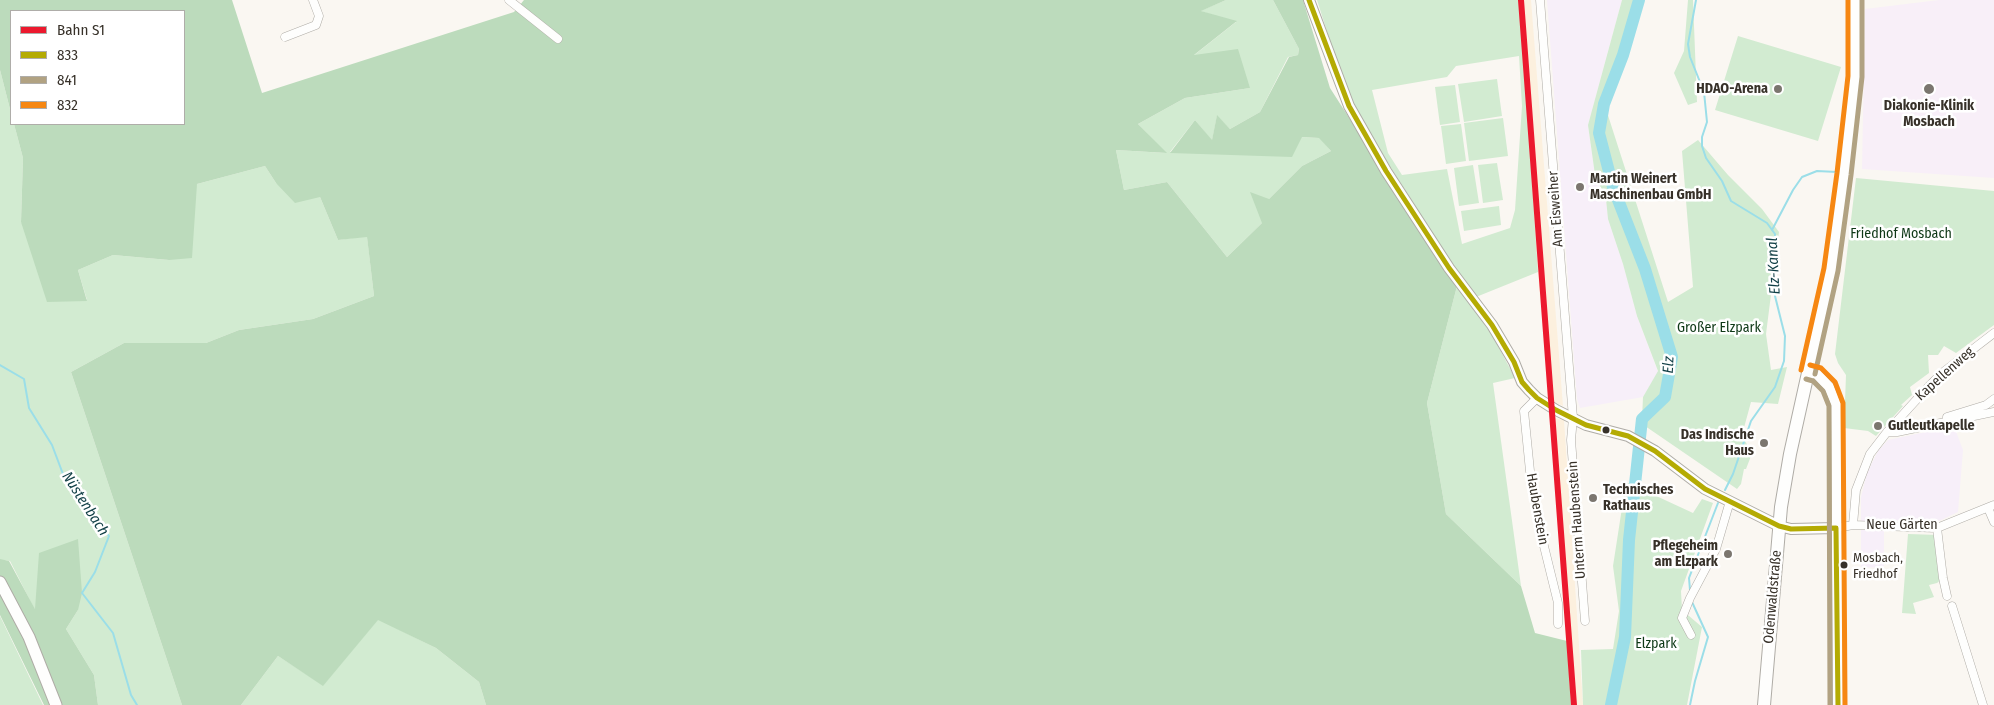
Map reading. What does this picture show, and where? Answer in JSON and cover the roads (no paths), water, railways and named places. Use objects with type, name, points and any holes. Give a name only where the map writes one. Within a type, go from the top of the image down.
[{"type":"main road","name":"Odenwaldstraße","points":[[1764,705],[1779,526],[1790,454],[1831,269],[1844,174],[1855,76],[1855,0]]},
{"type":"main road","points":[[0,582],[29,637],[56,705]]},
{"type":"street","points":[[284,37],[316,25],[318,16],[313,0]]},
{"type":"street","points":[[509,0],[558,39]]},
{"type":"street","points":[[1309,0],[1353,114],[1386,171],[1449,268],[1492,325],[1514,362],[1522,382],[1537,398],[1599,430],[1628,436],[1655,450],[1706,489],[1779,526],[1791,529],[1836,528]]},
{"type":"street","name":"Am Eisweiher","points":[[1540,0],[1573,418]]},
{"type":"street","name":"Kapellenweg","points":[[1853,525],[1856,490],[1870,454],[1916,399],[1942,374],[1994,334]]},
{"type":"street","points":[[1808,372],[1817,374],[1829,387],[1836,404],[1838,705]]},
{"type":"street","name":"Haubenstein","points":[[1537,398],[1524,412],[1530,471],[1540,530],[1558,602],[1558,624]]},
{"type":"street","points":[[1946,422],[1947,417],[1986,405],[1994,399]]},
{"type":"street","points":[[1887,432],[1897,432],[1994,412]]},
{"type":"street","name":"Unterm Haubenstein","points":[[1573,418],[1571,440],[1585,621]]},
{"type":"street","points":[[1691,635],[1682,618],[1691,595],[1716,549],[1730,501]]},
{"type":"street","points":[[1991,506],[1994,522]]},
{"type":"street","name":"Neue Gärten","points":[[1836,528],[1853,525],[1937,528],[1991,506]]},
{"type":"street","points":[[1937,528],[1947,596]]},
{"type":"street","points":[[1952,606],[1983,705]]},
{"type":"waterway","name":"Elz","points":[[1611,705],[1625,637],[1629,540],[1642,419],[1665,397],[1672,357],[1645,269],[1613,187],[1599,133],[1604,104],[1623,55],[1639,0]]},
{"type":"waterway","name":"Elz-Kanal","points":[[1696,0],[1688,44],[1690,57],[1704,92],[1707,122],[1702,137],[1702,146],[1706,158],[1722,181],[1731,201],[1767,223],[1775,234],[1775,296],[1785,336],[1784,361],[1775,387],[1751,421],[1733,474],[1725,490]]},
{"type":"waterway","points":[[1772,230],[1802,177],[1817,171],[1837,172]]},
{"type":"waterway","name":"Nüstenbach","points":[[0,365],[24,379],[29,408],[52,445],[66,482],[109,536],[95,572],[82,593],[113,633],[131,695],[137,705]]},
{"type":"waterway","name":"Elz-Kanal","points":[[1690,590],[1689,578],[1718,503]]},
{"type":"waterway","name":"Elz-Kanal","points":[[1690,705],[1708,637],[1692,602]]},
{"type":"rail line","name":"S1","points":[[1521,0],[1574,705]]},
{"type":"place","name":"HDAO-Arena","points":[[1778,89]]},
{"type":"place","name":"Diakonie-Klinik Mosbach","points":[[1929,89]]},
{"type":"place","name":"Martin Weinert Maschinenbau GmbH","points":[[1580,187]]},
{"type":"place","name":"Gutleutkapelle","points":[[1878,426]]},
{"type":"place","name":"Das Indische Haus","points":[[1764,443]]},
{"type":"place","name":"Technisches Rathaus","points":[[1593,498]]},
{"type":"place","name":"Pflegeheim am Elzpark","points":[[1728,554]]},
{"type":"place","name":"Mosbach, Friedhof","points":[[1844,565]]},
{"type":"park label","name":"Friedhof Mosbach","points":[[1901,234]]},
{"type":"park label","name":"Großer Elzpark","points":[[1719,328]]},
{"type":"park label","name":"Elzpark","points":[[1656,644]]}]
